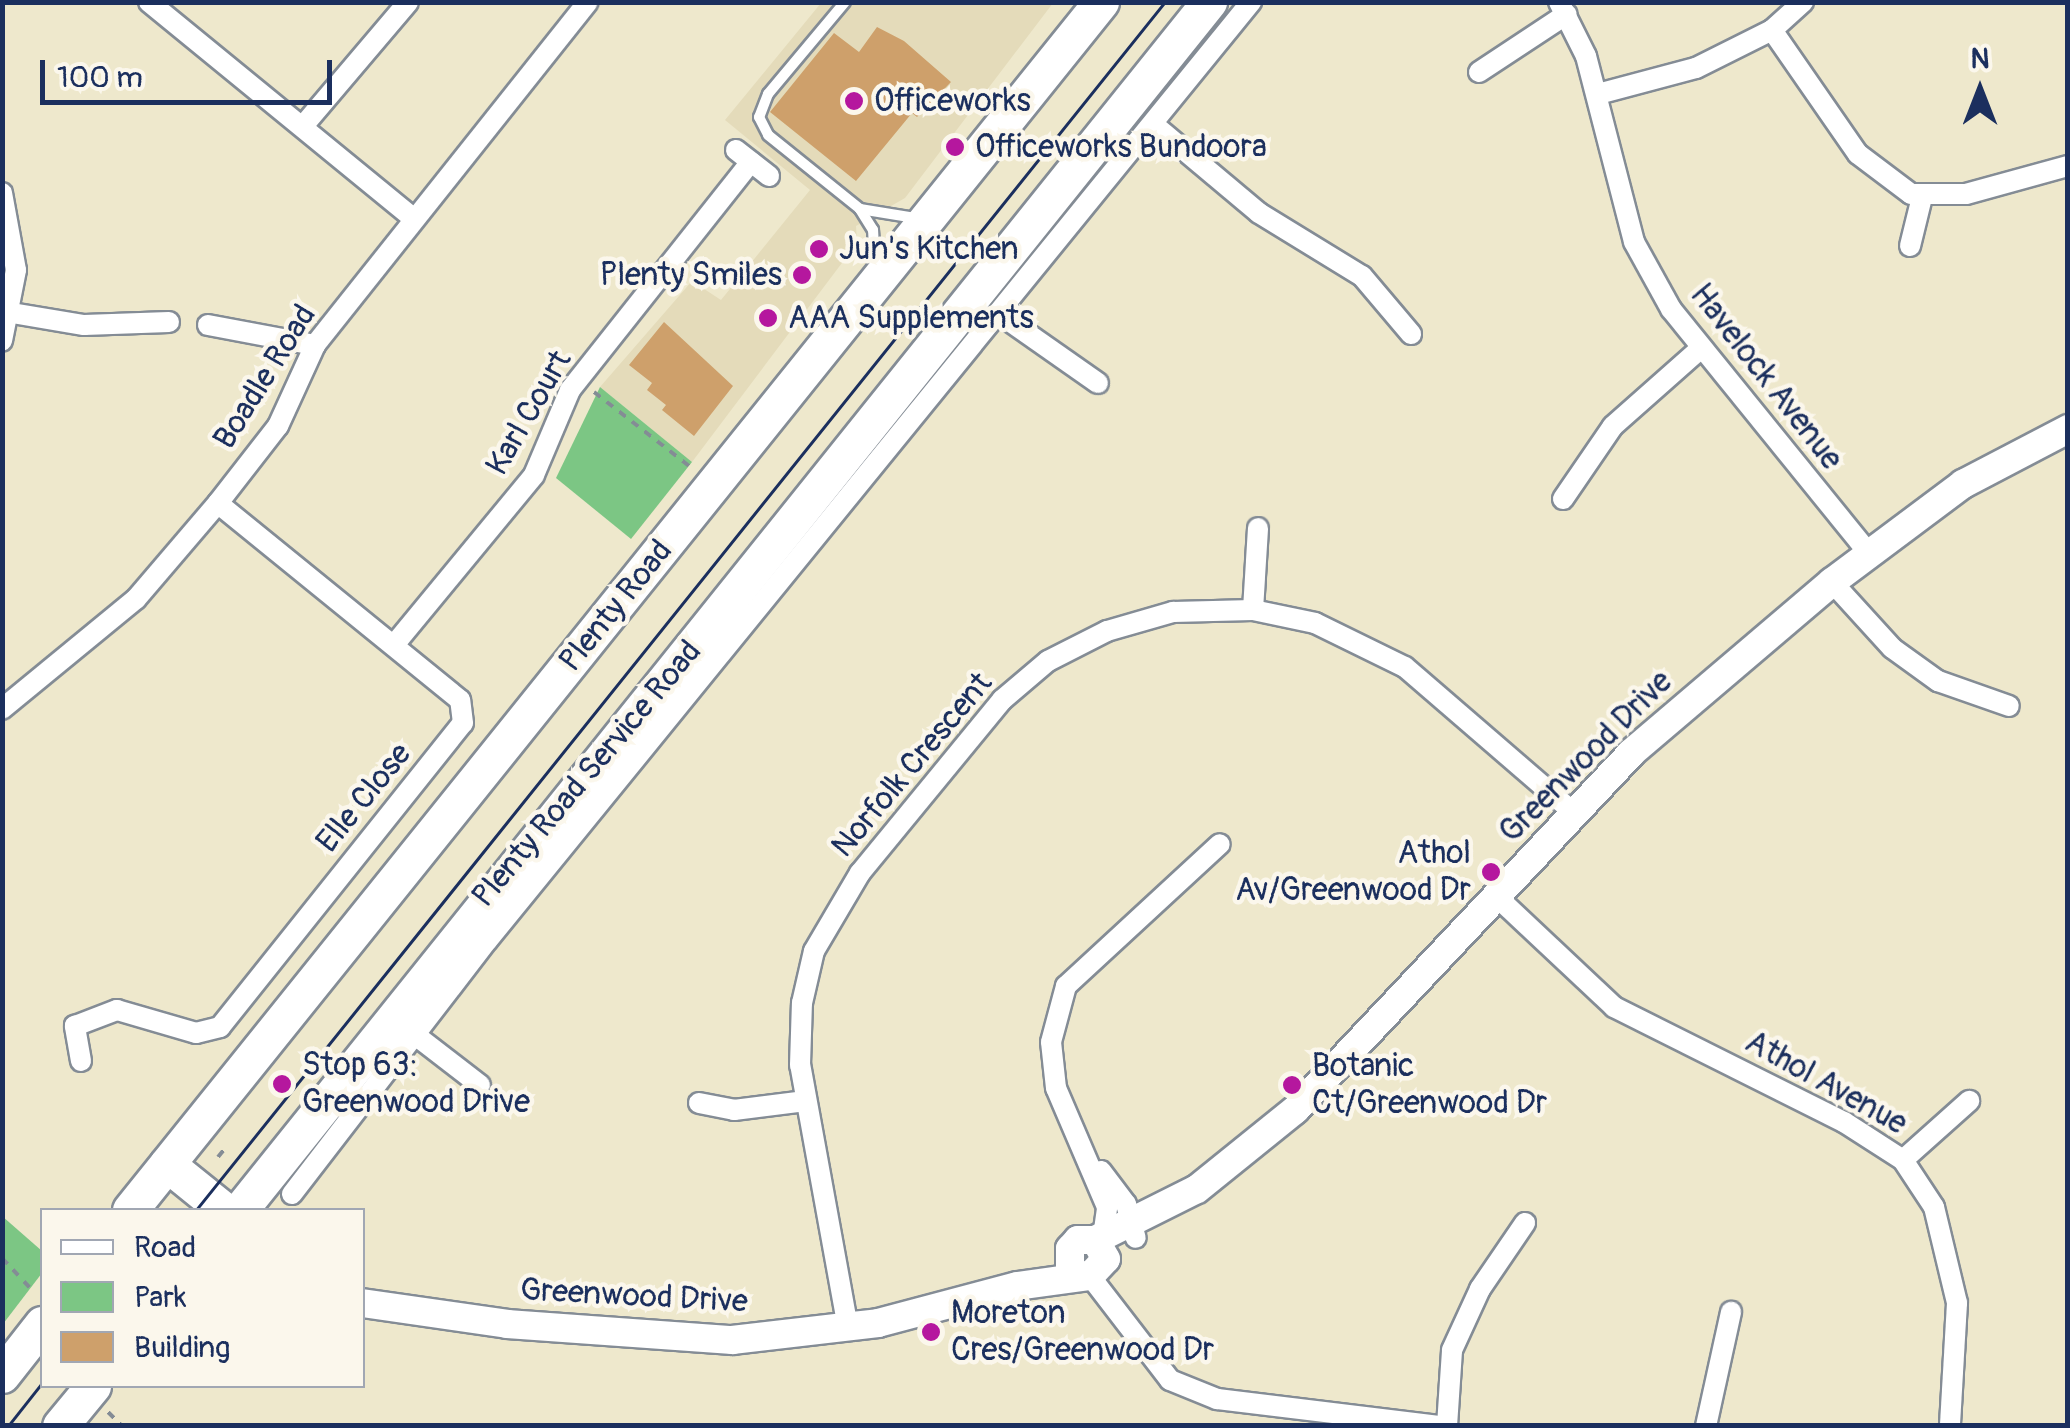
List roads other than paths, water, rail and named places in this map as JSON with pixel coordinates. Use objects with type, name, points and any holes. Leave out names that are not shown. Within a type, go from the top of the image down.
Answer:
[{"type":"highway","points":[[242,1208],[867,452],[1208,3]]},
{"type":"highway","name":"Plenty Road","points":[[132,1208],[1092,10]]},
{"type":"highway","points":[[167,1164],[222,1208]]},
{"type":"highway","points":[[2,1375],[37,1307]]},
{"type":"highway","points":[[60,1426],[99,1394]]},
{"type":"street","points":[[149,2],[412,217]]},
{"type":"street","points":[[303,126],[408,2]]},
{"type":"street","name":"Boadle Road","points":[[2,709],[136,599],[218,504],[278,426],[314,345],[412,217],[588,2]]},
{"type":"street","name":"Plenty Road Service Road","points":[[292,1194],[418,1038],[487,941],[867,452],[998,314],[1250,2]]},
{"type":"street","points":[[1598,94],[1696,68],[1772,30],[1803,2]]},
{"type":"street","points":[[1479,72],[1563,8]]},
{"type":"street","name":"Havelock Avenue","points":[[1563,8],[1598,94],[1634,242],[1699,350],[1868,552]]},
{"type":"street","points":[[1772,30],[1858,154],[1900,188],[1922,197],[1966,194],[2068,166]]},
{"type":"street","points":[[1153,124],[1302,244],[1362,276],[1412,334]]},
{"type":"street","name":"Karl Court","points":[[394,645],[534,475],[578,380],[743,156],[769,176]]},
{"type":"street","points":[[2,193],[13,228],[12,313],[2,341]]},
{"type":"street","points":[[1910,246],[1922,197]]},
{"type":"street","points":[[12,313],[84,326],[169,322]]},
{"type":"street","points":[[998,314],[1098,382]]},
{"type":"street","points":[[208,324],[314,345]]},
{"type":"street","points":[[1563,499],[1613,426],[1699,350]]},
{"type":"street","name":"Greenwood Drive","points":[[365,1304],[400,1313],[682,1340],[848,1328],[1017,1286],[1092,1258],[1197,1188],[1295,1110],[1631,753],[1832,582],[1964,484],[2068,428]]},
{"type":"street","name":"Elle Close","points":[[82,1061],[75,1026],[117,1010],[196,1033],[220,1026],[463,723],[460,700],[218,504]]},
{"type":"street","points":[[1253,610],[1258,528]]},
{"type":"street","points":[[1832,582],[1892,648],[1923,670],[2009,706]]},
{"type":"street","name":"Norfolk Crescent","points":[[848,1328],[805,1100],[802,1003],[823,928],[860,873],[1002,700],[1048,660],[1107,631],[1173,612],[1253,610],[1315,623],[1382,652],[1430,686],[1574,814]]},
{"type":"street","points":[[1220,844],[1066,986],[1051,1042],[1054,1072],[1108,1207],[1092,1258],[1126,1323],[1170,1380],[1218,1400],[1444,1426],[1452,1350],[1480,1289],[1524,1223]]},
{"type":"street","name":"Athol Avenue","points":[[1497,897],[1614,1007],[1844,1122],[1903,1160],[1934,1207],[1957,1302],[1950,1426]]},
{"type":"street","points":[[418,1038],[480,1085]]},
{"type":"street","points":[[699,1103],[734,1110],[805,1100]]},
{"type":"street","points":[[1903,1160],[1969,1100]]},
{"type":"street","points":[[302,1134],[344,1129]]},
{"type":"street","points":[[1088,1154],[1135,1230]]},
{"type":"street","points":[[1706,1426],[1731,1312]]},
{"type":"lane","points":[[845,2],[768,94],[759,116],[768,135],[860,209],[873,230],[876,283]]},
{"type":"lane","points":[[860,209],[904,219],[929,216]]},
{"type":"tram line","points":[[198,1208],[1165,2]]},
{"type":"tram line","points":[[8,1426],[40,1386]]},
{"type":"place","name":"Officeworks","points":[[854,101]]},
{"type":"place","name":"Officeworks Bundoora","points":[[955,147]]},
{"type":"place","name":"Jun's Kitchen","points":[[819,249]]},
{"type":"place","name":"Plenty Smiles","points":[[802,275]]},
{"type":"place","name":"AAA Supplements","points":[[768,318]]},
{"type":"place","name":"Athol Av/Greenwood Dr","points":[[1491,872]]},
{"type":"place","name":"Stop 63: Greenwood Drive","points":[[282,1084]]},
{"type":"place","name":"Botanic Ct/Greenwood Dr","points":[[1292,1085]]},
{"type":"place","name":"Moreton Cres/Greenwood Dr","points":[[931,1332]]}]
